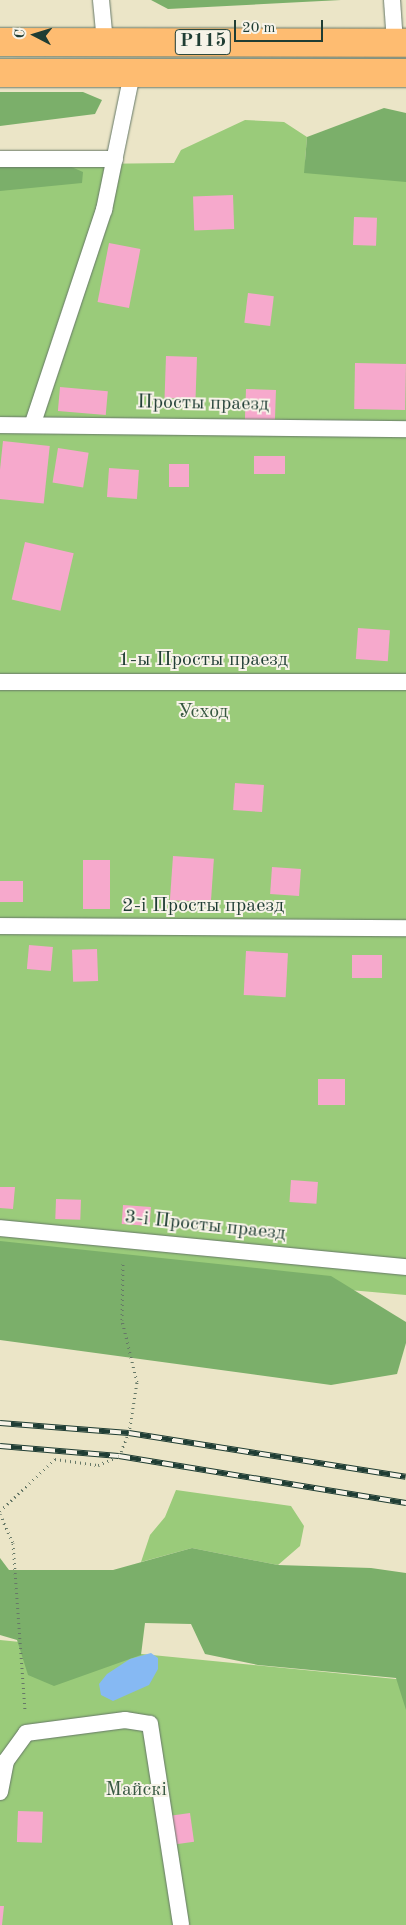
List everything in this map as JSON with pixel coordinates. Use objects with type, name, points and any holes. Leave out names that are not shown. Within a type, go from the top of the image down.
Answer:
[{"type":"main road","name":"Р115","points":[[0,42],[401,43]]},
{"type":"main road","name":"Р115","points":[[0,73],[406,73]]},
{"type":"lane","points":[[101,0],[105,42]]},
{"type":"lane","points":[[392,0],[401,43]]},
{"type":"lane","points":[[34,423],[104,210],[132,73]]},
{"type":"lane","points":[[0,159],[115,159]]},
{"type":"lane","name":"Просты праезд","points":[[0,425],[34,423],[406,429]]},
{"type":"lane","name":"1-ы Просты праезд","points":[[0,682],[406,682]]},
{"type":"lane","name":"2-і Просты праезд","points":[[0,926],[406,928]]},
{"type":"lane","name":"3-і Просты праезд","points":[[0,1228],[406,1267]]},
{"type":"lane","points":[[0,1792],[6,1761],[26,1733],[125,1720],[150,1724],[181,1925]]},
{"type":"path","points":[[26,1733],[13,1543],[0,1512],[55,1459],[98,1465],[120,1456],[129,1433],[137,1382],[122,1320],[124,1240]]},
{"type":"green space","points":[[151,0],[341,0],[168,9]]},
{"type":"green space","points":[[0,92],[83,92],[102,100],[95,114],[0,126]]},
{"type":"green space","points":[[384,108],[406,113],[406,182],[304,173],[307,137]]},
{"type":"green space","name":"Усход","points":[[245,120],[284,122],[307,137],[305,161],[406,160],[406,1295],[0,1259],[0,165],[174,163],[181,150]]},
{"type":"green space","points":[[60,162],[83,172],[82,183],[0,191],[0,165]]},
{"type":"green space","points":[[0,1241],[331,1276],[406,1322],[406,1343],[397,1374],[331,1385],[0,1340]]},
{"type":"green space","points":[[176,1490],[291,1506],[304,1526],[300,1546],[278,1565],[192,1548],[141,1562],[150,1535],[165,1517]]},
{"type":"green space","points":[[192,1548],[278,1565],[371,1568],[406,1573],[406,1710],[396,1678],[258,1665],[205,1654],[191,1624],[145,1623],[141,1655],[54,1686],[28,1675],[17,1640],[0,1635],[0,1558],[9,1570],[113,1570]]},
{"type":"green space","name":"Майскі","points":[[0,1640],[406,1680],[406,1925],[0,1925]]},
{"type":"water","points":[[151,1653],[158,1658],[158,1669],[149,1685],[113,1701],[101,1695],[99,1684],[107,1674],[130,1659]]},
{"type":"building","points":[[233,195],[234,229],[194,230],[193,196]]},
{"type":"building","points":[[354,217],[377,218],[376,246],[353,245]]},
{"type":"building","points":[[109,243],[140,249],[129,308],[98,302]]},
{"type":"building","points":[[248,293],[274,296],[270,326],[244,323]]},
{"type":"building","points":[[166,356],[197,357],[196,399],[165,398]]},
{"type":"building","points":[[355,363],[406,364],[405,410],[354,409]]},
{"type":"building","points":[[60,387],[108,391],[106,415],[58,411]]},
{"type":"building","points":[[246,389],[276,390],[275,421],[245,420]]},
{"type":"building","points":[[3,441],[50,446],[44,504],[0,499],[0,470]]},
{"type":"building","points":[[58,448],[89,453],[83,487],[53,483]]},
{"type":"building","points":[[254,456],[285,456],[285,474],[254,474]]},
{"type":"building","points":[[169,464],[189,464],[189,487],[169,487]]},
{"type":"building","points":[[109,468],[139,470],[137,499],[107,497]]},
{"type":"building","points":[[25,542],[74,553],[60,611],[12,599]]},
{"type":"building","points":[[358,628],[390,630],[388,661],[356,659]]},
{"type":"building","points":[[235,783],[264,785],[262,812],[233,810]]},
{"type":"building","points":[[173,856],[214,859],[211,903],[170,900]]},
{"type":"building","points":[[83,860],[110,860],[110,909],[83,909]]},
{"type":"building","points":[[272,867],[301,869],[299,896],[270,894]]},
{"type":"building","points":[[0,881],[23,881],[23,902],[0,902]]},
{"type":"building","points":[[29,945],[53,947],[51,971],[27,969]]},
{"type":"building","points":[[97,949],[98,981],[73,982],[72,950]]},
{"type":"building","points":[[246,951],[288,953],[286,997],[244,995]]},
{"type":"building","points":[[352,955],[382,955],[382,978],[352,978]]},
{"type":"building","points":[[318,1079],[345,1079],[345,1105],[318,1105]]},
{"type":"building","points":[[291,1180],[318,1182],[316,1204],[289,1202]]},
{"type":"building","points":[[0,1187],[15,1187],[13,1209],[0,1208]]},
{"type":"building","points":[[56,1199],[81,1200],[80,1220],[55,1219]]},
{"type":"building","points":[[123,1205],[151,1207],[150,1226],[122,1224]]},
{"type":"building","points":[[18,1811],[43,1812],[42,1843],[17,1842]]},
{"type":"building","points":[[190,1813],[194,1842],[174,1845],[170,1816]]},
{"type":"building","points":[[0,1906],[4,1906],[2,1925],[0,1925]]},
{"type":"railway","points":[[0,1423],[129,1433],[406,1477]]},
{"type":"railway","points":[[0,1446],[119,1456],[406,1503]]}]
